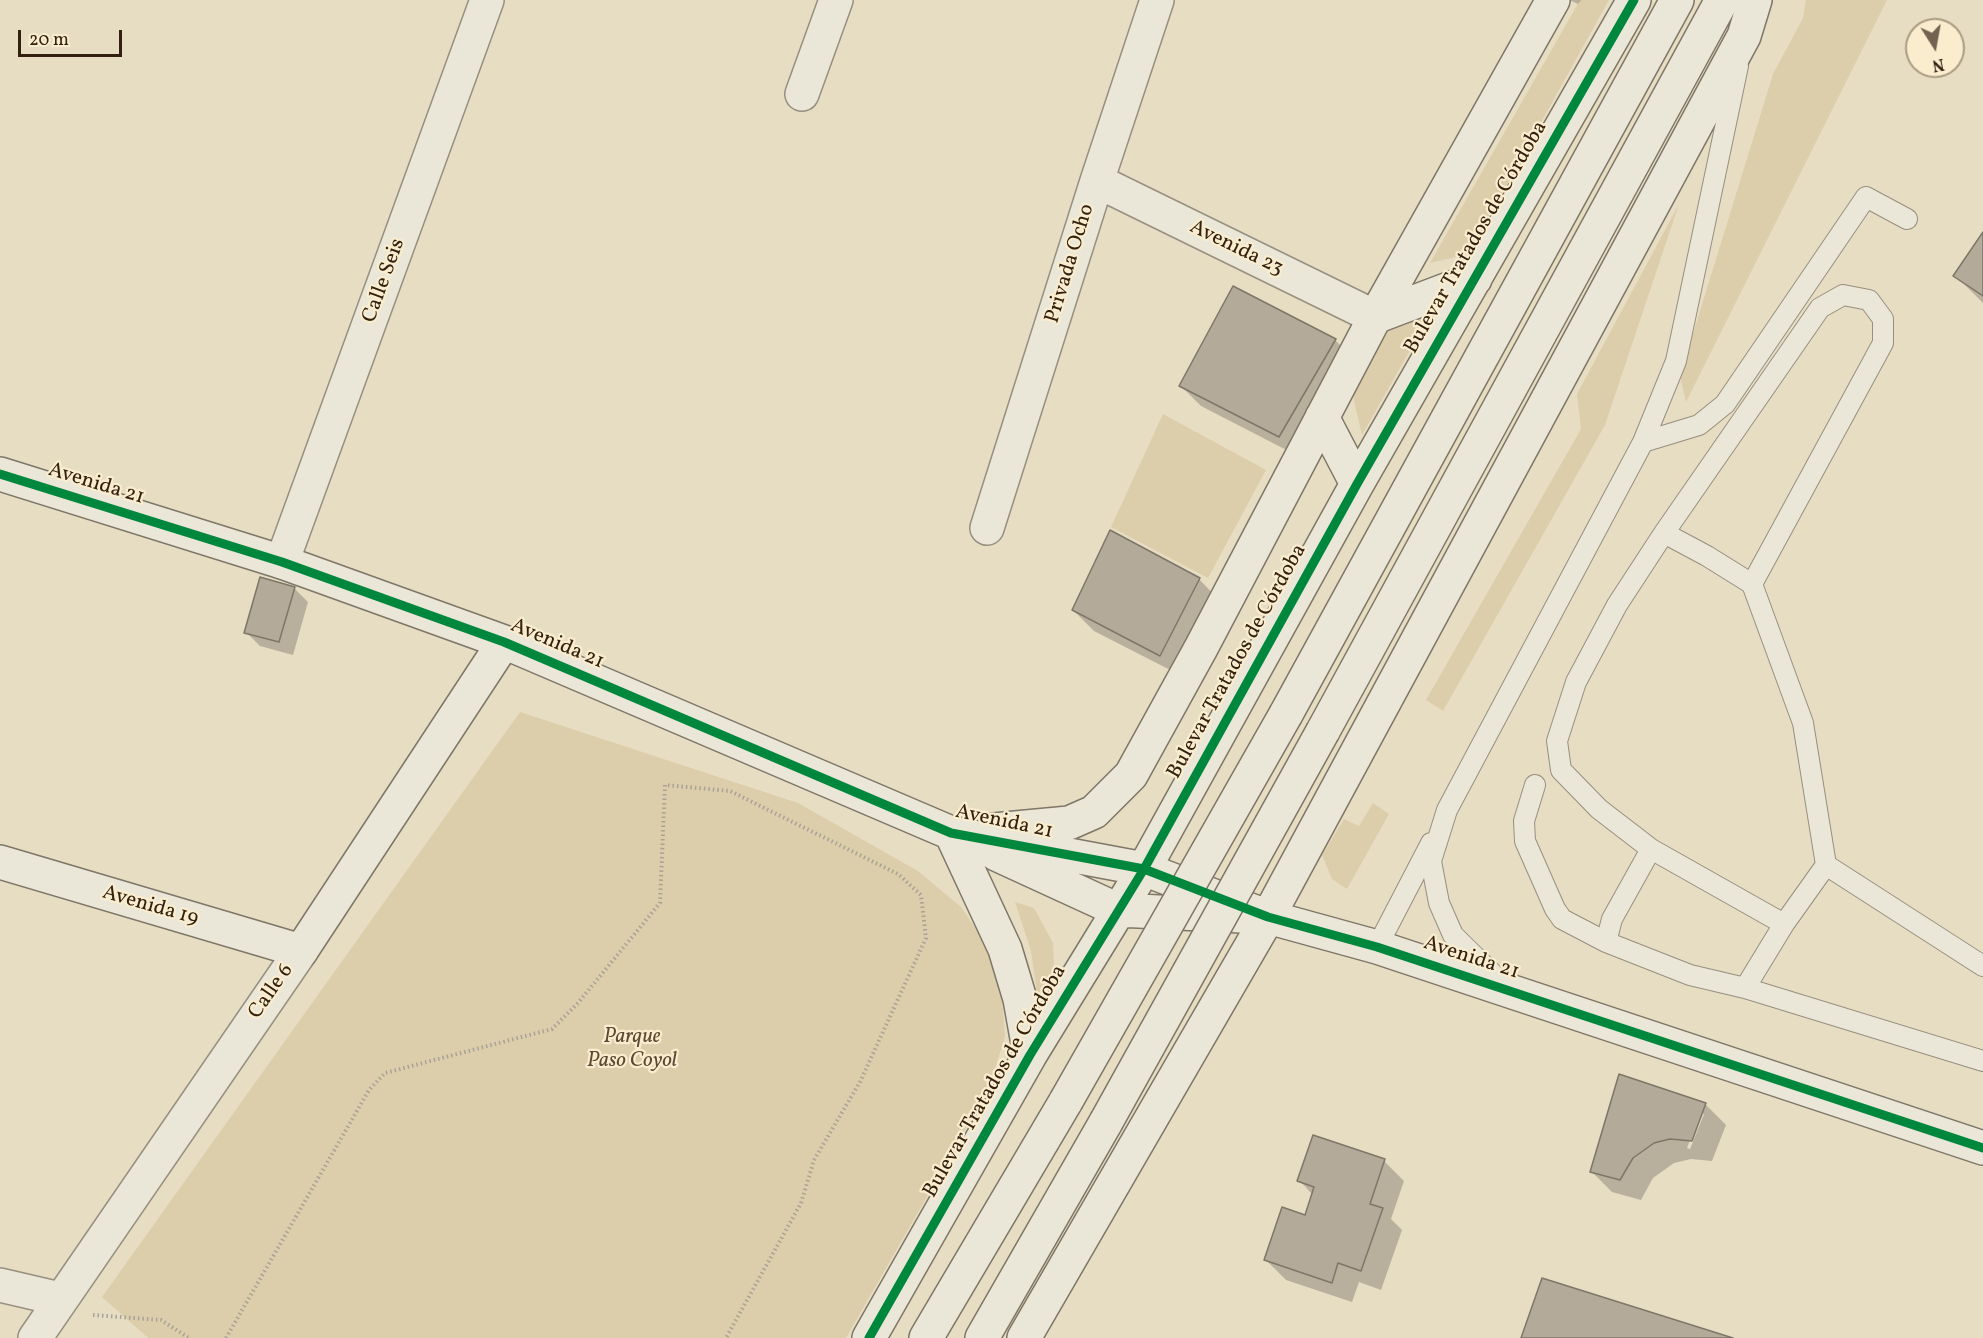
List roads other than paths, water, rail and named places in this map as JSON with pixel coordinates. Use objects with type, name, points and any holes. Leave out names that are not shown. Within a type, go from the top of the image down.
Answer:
[{"type":"street","name":"Calle Seis","points":[[282,562],[488,0]]},
{"type":"street","points":[[802,94],[836,0]]},
{"type":"street","name":"Privada Ocho","points":[[987,528],[1157,0]]},
{"type":"street","points":[[951,833],[1069,824],[1094,812],[1131,775],[1375,317],[1553,0]]},
{"type":"street","name":"Bulevar Tratados de Córdoba","points":[[869,1338],[1030,1055],[1144,869],[1357,484],[1634,0]]},
{"type":"street","points":[[926,1338],[1065,1101],[1286,714],[1677,0]]},
{"type":"street","points":[[982,1338],[1106,1122],[1323,731],[1722,0]]},
{"type":"street","points":[[1024,1338],[1268,917],[1744,36],[1755,0]]},
{"type":"street","name":"Avenida 23","points":[[1097,181],[1375,317]]},
{"type":"street","points":[[1375,317],[1475,279]]},
{"type":"street","points":[[1322,417],[1357,484]]},
{"type":"street","name":"Avenida 21","points":[[0,474],[282,562],[504,642],[951,833],[1144,869],[1268,917],[1377,947],[1983,1148]]},
{"type":"street","name":"Calle 6","points":[[35,1338],[301,951],[504,642]]},
{"type":"street","points":[[951,833],[1118,910],[1268,917]]},
{"type":"street","points":[[951,833],[1005,949],[1020,999],[1030,1055]]},
{"type":"street","name":"Avenida 19","points":[[0,862],[301,951]]},
{"type":"street","points":[[0,1286],[56,1305]]},
{"type":"lane","points":[[1377,947],[1447,810],[1643,442],[1676,361],[1744,36]]},
{"type":"lane","points":[[1643,442],[1699,425],[1725,404],[1866,197],[1907,219]]},
{"type":"lane","points":[[1752,584],[1883,343],[1883,319],[1869,300],[1843,295],[1820,308],[1664,532],[1617,605],[1576,682],[1557,741],[1561,770],[1599,809],[1651,849],[1785,924]]},
{"type":"lane","points":[[1664,532],[1752,584],[1803,723],[1826,865],[1745,988]]},
{"type":"lane","points":[[1535,785],[1524,821],[1525,841],[1551,902],[1562,919],[1606,942],[1690,975],[1745,988],[1983,1061]]},
{"type":"lane","points":[[1447,810],[1431,861],[1439,903],[1453,936],[1511,991]]},
{"type":"lane","points":[[1606,942],[1612,919],[1651,849]]},
{"type":"lane","points":[[1826,865],[1983,966]]},
{"type":"park label","name":"Parque Paso Coyol","points":[[632,1050]]}]
